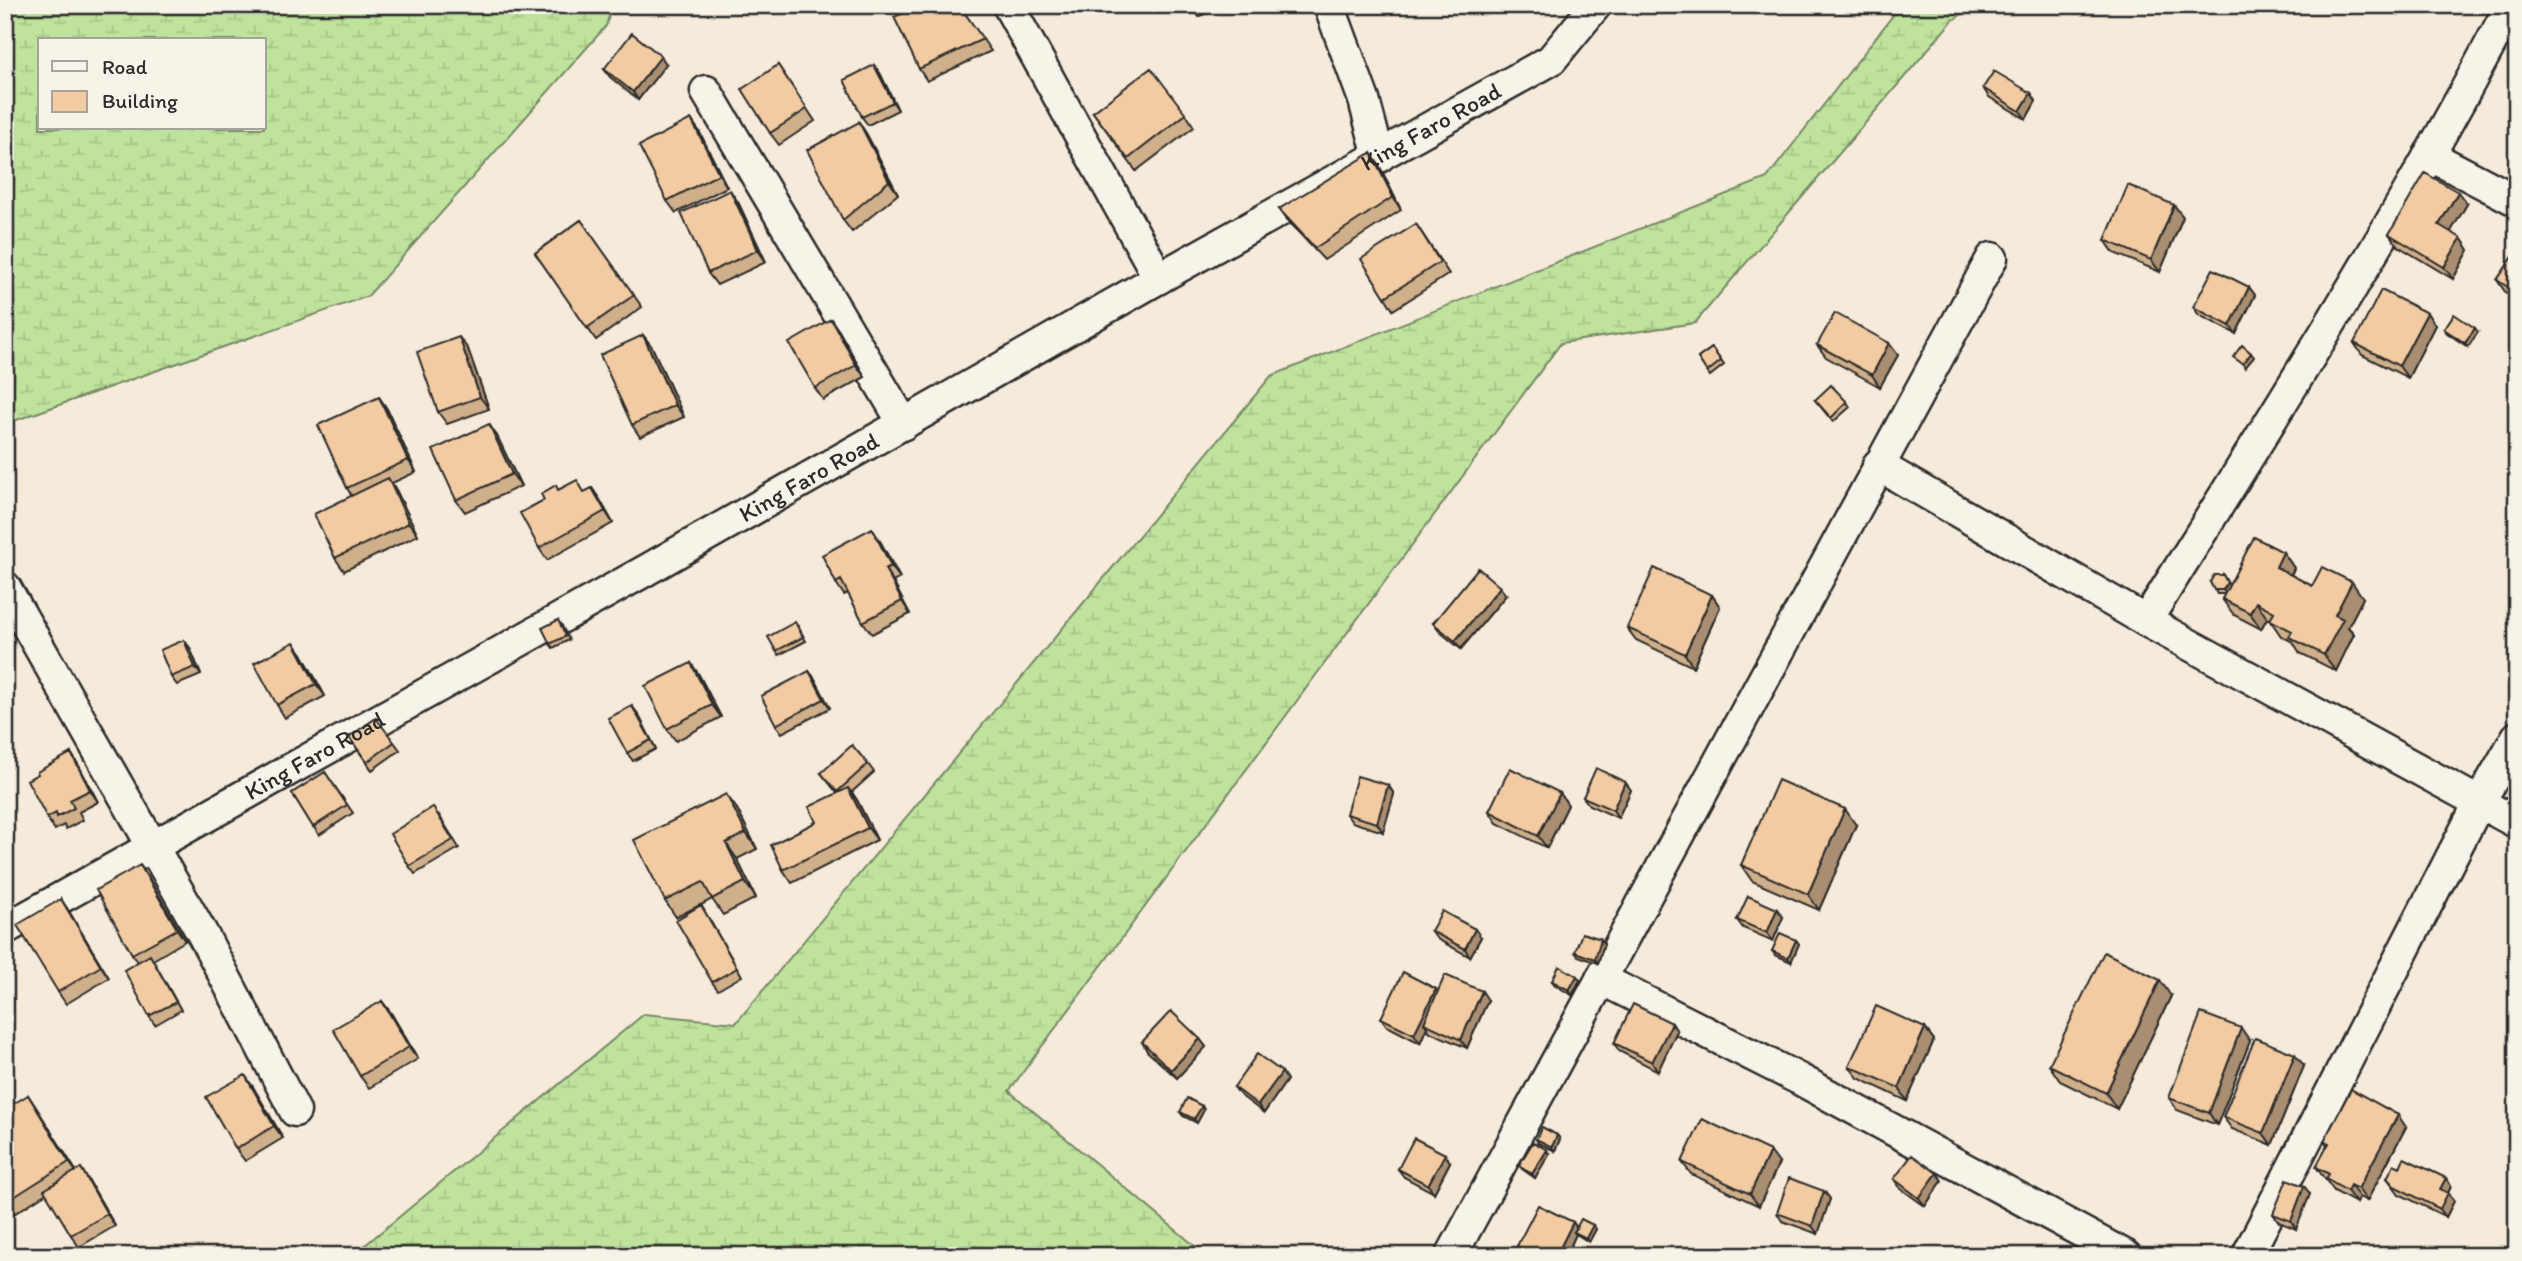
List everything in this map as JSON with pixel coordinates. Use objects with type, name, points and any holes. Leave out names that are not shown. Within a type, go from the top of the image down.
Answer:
[{"type":"street","points":[[1008,5],[1159,278]]},
{"type":"street","points":[[1329,5],[1364,100],[1379,157]]},
{"type":"street","name":"King Faro Road","points":[[5,929],[1551,60],[1596,5]]},
{"type":"street","points":[[2146,621],[2295,382],[2462,100],[2511,5]]},
{"type":"street","points":[[706,91],[904,424]]},
{"type":"street","points":[[2429,155],[2517,201]]},
{"type":"street","points":[[1451,1256],[1992,258]]},
{"type":"street","points":[[1878,465],[2146,621],[2517,823]]},
{"type":"street","points":[[5,587],[203,935],[295,1111]]},
{"type":"street","points":[[2247,1256],[2479,803],[2517,737]]},
{"type":"street","points":[[1601,979],[1799,1079],[2126,1256]]},
{"type":"green space","points":[[5,5],[612,5],[606,26],[368,296],[5,424]]},
{"type":"green space","points":[[1901,5],[1975,5],[1952,21],[1695,323],[1561,343],[1009,1091],[1207,1256],[352,1256],[644,1014],[736,1023],[1271,376],[1767,178]]},
{"type":"building","points":[[923,5],[959,5],[983,39],[919,69],[894,17]]},
{"type":"building","points":[[632,33],[661,56],[633,92],[604,69]]},
{"type":"building","points":[[778,65],[807,109],[770,133],[742,89]]},
{"type":"building","points":[[874,65],[893,102],[862,117],[844,80]]},
{"type":"building","points":[[1151,68],[1186,114],[1128,159],[1093,112]]},
{"type":"building","points":[[1994,71],[2031,93],[2020,111],[1983,88]]},
{"type":"building","points":[[691,119],[719,174],[667,201],[639,146]]},
{"type":"building","points":[[859,122],[889,181],[843,220],[807,150]]},
{"type":"building","points":[[1371,153],[1393,197],[1315,248],[1279,209]]},
{"type":"building","points":[[2425,173],[2458,192],[2439,225],[2461,238],[2444,267],[2389,234]]},
{"type":"building","points":[[2128,185],[2174,205],[2151,260],[2105,240]]},
{"type":"building","points":[[730,190],[758,250],[708,273],[681,213]]},
{"type":"building","points":[[581,220],[634,295],[587,328],[535,253]]},
{"type":"building","points":[[1416,224],[1440,262],[1385,297],[1361,259]]},
{"type":"building","points":[[2517,251],[2517,293],[2497,280]]},
{"type":"building","points":[[2213,269],[2249,287],[2230,326],[2193,307]]},
{"type":"building","points":[[2381,290],[2427,313],[2399,366],[2354,343]]},
{"type":"building","points":[[1835,313],[1889,343],[1872,375],[1817,345]]},
{"type":"building","points":[[2454,314],[2475,328],[2465,343],[2444,329]]},
{"type":"building","points":[[831,319],[856,365],[815,388],[789,343]]},
{"type":"building","points":[[643,335],[675,405],[632,425],[600,355]]},
{"type":"building","points":[[459,337],[480,397],[438,412],[417,352]]},
{"type":"building","points":[[2242,345],[2251,353],[2243,364],[2233,357]]},
{"type":"building","points":[[1712,348],[1721,361],[1707,372],[1698,358]]},
{"type":"building","points":[[1831,385],[1847,402],[1831,418],[1815,400]]},
{"type":"building","points":[[379,397],[408,460],[347,488],[318,425]]},
{"type":"building","points":[[489,424],[512,474],[456,500],[433,450]]},
{"type":"building","points":[[388,478],[409,523],[335,558],[314,514]]},
{"type":"building","points":[[577,480],[584,492],[592,488],[605,511],[539,548],[520,513],[544,500],[541,494],[556,485],[558,490]]},
{"type":"building","points":[[872,528],[891,566],[885,569],[902,601],[863,622],[841,580],[836,583],[822,555]]},
{"type":"building","points":[[2254,537],[2283,552],[2276,567],[2312,586],[2322,567],[2352,582],[2335,615],[2343,619],[2324,655],[2289,637],[2292,631],[2270,620],[2274,612],[2256,602],[2250,613],[2222,599]]},
{"type":"building","points":[[1478,568],[1500,587],[1455,641],[1433,623]]},
{"type":"building","points":[[1654,568],[1712,595],[1685,654],[1627,628]]},
{"type":"building","points":[[2214,575],[2223,575],[2227,582],[2223,590],[2214,590],[2210,582]]},
{"type":"building","points":[[558,620],[566,636],[550,644],[542,628]]},
{"type":"building","points":[[795,622],[803,637],[776,651],[768,637]]},
{"type":"building","points":[[184,640],[195,667],[171,677],[160,650]]},
{"type":"building","points":[[294,642],[316,684],[277,705],[254,663]]},
{"type":"building","points":[[691,663],[712,705],[667,729],[645,686]]},
{"type":"building","points":[[809,671],[824,699],[776,725],[761,696]]},
{"type":"building","points":[[632,706],[651,740],[627,753],[608,718]]},
{"type":"building","points":[[376,718],[394,742],[367,762],[349,737]]},
{"type":"building","points":[[852,745],[868,764],[837,792],[821,773]]},
{"type":"building","points":[[71,753],[90,790],[70,800],[74,808],[57,817],[56,813],[47,818],[27,780]]},
{"type":"building","points":[[1510,768],[1560,793],[1538,836],[1489,811]]},
{"type":"building","points":[[1596,768],[1625,782],[1613,810],[1583,797]]},
{"type":"building","points":[[325,772],[347,805],[313,827],[292,793]]},
{"type":"building","points":[[1357,776],[1388,785],[1377,823],[1346,814]]},
{"type":"building","points":[[1778,780],[1845,809],[1808,894],[1741,865]]},
{"type":"building","points":[[848,788],[868,828],[783,870],[771,845],[816,822],[809,807]]},
{"type":"building","points":[[726,794],[746,833],[726,843],[745,882],[712,899],[703,882],[665,901],[634,840]]},
{"type":"building","points":[[433,807],[453,840],[409,866],[390,834]]},
{"type":"building","points":[[140,865],[177,929],[132,954],[96,890]]},
{"type":"building","points":[[1748,896],[1777,909],[1767,933],[1737,920]]},
{"type":"building","points":[[61,899],[101,966],[58,992],[17,925]]},
{"type":"building","points":[[701,905],[737,968],[712,982],[676,920]]},
{"type":"building","points":[[1442,911],[1475,929],[1465,949],[1431,931]]},
{"type":"building","points":[[1582,933],[1601,939],[1595,959],[1575,952]]},
{"type":"building","points":[[1780,933],[1796,940],[1788,958],[1772,951]]},
{"type":"building","points":[[2104,952],[2160,980],[2106,1093],[2049,1065]]},
{"type":"building","points":[[150,955],[176,1002],[149,1016],[124,970]]},
{"type":"building","points":[[1559,966],[1577,976],[1569,990],[1552,981]]},
{"type":"building","points":[[1403,972],[1436,989],[1414,1034],[1381,1018]]},
{"type":"building","points":[[1445,975],[1482,991],[1461,1040],[1424,1023]]},
{"type":"building","points":[[382,1001],[409,1047],[360,1076],[333,1029]]},
{"type":"building","points":[[1633,1004],[1672,1023],[1652,1062],[1614,1043]]},
{"type":"building","points":[[1876,1006],[1925,1028],[1899,1088],[1849,1066]]},
{"type":"building","points":[[1171,1011],[1200,1039],[1171,1070],[1142,1042]]},
{"type":"building","points":[[2201,1013],[2241,1028],[2209,1113],[2169,1098]]},
{"type":"building","points":[[2255,1038],[2295,1054],[2263,1133],[2223,1117]]},
{"type":"building","points":[[1257,1054],[1282,1072],[1258,1105],[1234,1087]]},
{"type":"building","points":[[245,1075],[274,1126],[236,1149],[206,1097]]},
{"type":"building","points":[[2351,1089],[2398,1115],[2358,1189],[2350,1185],[2347,1191],[2326,1179],[2329,1174],[2316,1167],[2329,1143],[2324,1141]]},
{"type":"building","points":[[28,1095],[69,1162],[6,1202],[5,1109]]},
{"type":"building","points":[[1187,1098],[1202,1106],[1194,1119],[1180,1112]]},
{"type":"building","points":[[1702,1119],[1770,1151],[1750,1194],[1682,1162]]},
{"type":"building","points":[[1542,1127],[1557,1135],[1552,1147],[1536,1139]]},
{"type":"building","points":[[1414,1138],[1445,1154],[1428,1185],[1398,1169]]},
{"type":"building","points":[[1533,1142],[1547,1150],[1532,1174],[1519,1165]]},
{"type":"building","points":[[1912,1155],[1937,1173],[1919,1198],[1894,1179]]},
{"type":"building","points":[[2404,1158],[2446,1178],[2440,1189],[2448,1193],[2440,1209],[2394,1186],[2387,1178],[2394,1164],[2400,1167]]},
{"type":"building","points":[[81,1168],[107,1214],[71,1235],[44,1190]]},
{"type":"building","points":[[1789,1178],[1824,1191],[1812,1226],[1777,1213]]},
{"type":"building","points":[[2287,1179],[2304,1186],[2291,1221],[2273,1214]]},
{"type":"building","points":[[1538,1205],[1573,1222],[1556,1256],[1537,1256],[1517,1246]]},
{"type":"building","points":[[1581,1219],[1593,1225],[1586,1238],[1574,1232]]}]
